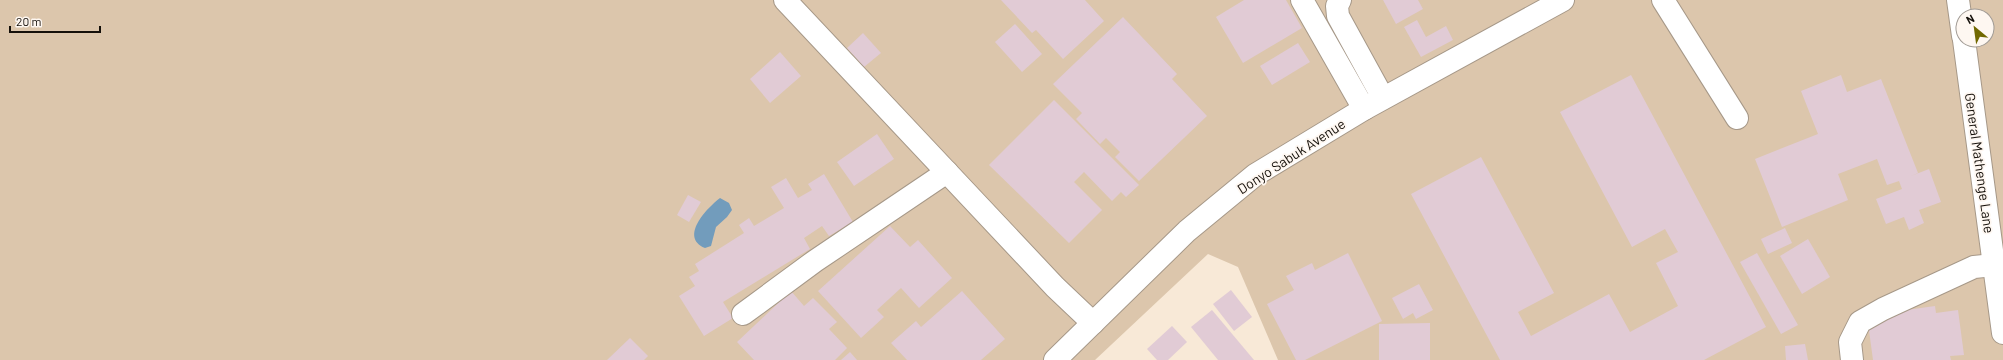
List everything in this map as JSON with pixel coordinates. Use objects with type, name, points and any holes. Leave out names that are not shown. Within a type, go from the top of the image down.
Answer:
[{"type":"street","points":[[785,0],[1055,288],[1093,323]]},
{"type":"street","points":[[1302,0],[1364,109]]},
{"type":"street","points":[[1340,0],[1337,6],[1338,16],[1383,98]]},
{"type":"street","name":"Donyo Sabuk Avenue","points":[[1055,360],[1187,231],[1255,176],[1383,98],[1563,0]]},
{"type":"street","points":[[1663,0],[1737,118]]},
{"type":"street","name":"General Mathenge Lane","points":[[1965,48],[2003,333]]},
{"type":"street","points":[[743,314],[815,261],[947,172]]},
{"type":"street","points":[[1852,360],[1850,342],[1860,322],[1883,309],[1974,267],[1994,265]]},
{"type":"shaded area","points":[[0,0],[2003,0],[2003,360],[1278,360],[1238,267],[1208,254],[1095,360],[0,360]]},
{"type":"water","points":[[720,198],[729,203],[732,210],[716,227],[711,246],[705,248],[698,243],[695,237],[695,230],[703,215]]},
{"type":"building","points":[[1001,0],[1085,0],[1104,21],[1063,59],[1036,30],[1032,33]]},
{"type":"building","points":[[1244,0],[1286,0],[1302,28],[1243,63],[1216,17]]},
{"type":"building","points":[[1383,0],[1418,0],[1423,9],[1396,24]]},
{"type":"building","points":[[1123,17],[1177,74],[1172,79],[1207,116],[1139,181],[1115,157],[1120,152],[1106,138],[1100,144],[1076,119],[1082,113],[1053,84]]},
{"type":"building","points":[[1417,20],[1426,37],[1446,26],[1453,40],[1421,57],[1404,27]]},
{"type":"building","points":[[1015,24],[1042,54],[1022,72],[995,42]]},
{"type":"building","points":[[863,33],[881,53],[864,67],[847,48]]},
{"type":"building","points":[[1298,43],[1310,62],[1272,85],[1260,66]]},
{"type":"building","points":[[780,52],[801,76],[770,103],[750,79]]},
{"type":"building","points":[[1631,75],[1766,327],[1704,360],[1500,360],[1411,194],[1481,157],[1554,293],[1518,312],[1531,336],[1609,294],[1630,332],[1678,306],[1656,263],[1678,252],[1665,229],[1632,247],[1560,112]]},
{"type":"building","points":[[1841,75],[1847,92],[1881,79],[1918,173],[1911,176],[1929,169],[1941,202],[1919,210],[1924,223],[1909,230],[1904,217],[1886,224],[1876,199],[1902,189],[1899,181],[1887,185],[1877,159],[1838,174],[1848,200],[1782,227],[1755,159],[1818,134],[1801,91]]},
{"type":"building","points":[[1054,100],[1139,185],[1126,197],[1121,192],[1112,201],[1084,172],[1074,182],[1102,210],[1069,243],[989,165]]},
{"type":"building","points":[[877,134],[894,159],[854,186],[837,162]]},
{"type":"building","points":[[824,174],[853,222],[829,236],[822,226],[804,238],[810,249],[723,302],[733,318],[704,336],[679,296],[695,286],[689,277],[699,271],[695,264],[744,233],[739,225],[749,218],[754,226],[784,208],[771,187],[786,178],[798,198],[812,190],[808,184]]},
{"type":"building","points":[[688,195],[701,202],[689,222],[677,215]]},
{"type":"building","points":[[890,226],[910,247],[918,240],[952,278],[919,308],[901,288],[877,310],[884,317],[861,338],[818,291]]},
{"type":"building","points":[[1785,228],[1792,243],[1768,254],[1761,239]]},
{"type":"building","points":[[1808,239],[1830,277],[1802,294],[1780,256]]},
{"type":"building","points":[[1348,253],[1382,321],[1305,360],[1296,360],[1267,304],[1294,290],[1286,276],[1312,263],[1315,270]]},
{"type":"building","points":[[1757,253],[1798,325],[1781,334],[1740,262]]},
{"type":"building","points":[[1419,284],[1433,310],[1416,319],[1413,313],[1403,319],[1392,298]]},
{"type":"building","points":[[1231,290],[1252,317],[1234,331],[1213,304]]},
{"type":"building","points":[[791,291],[804,306],[813,298],[837,322],[829,329],[847,348],[835,360],[754,360],[737,342]]},
{"type":"building","points":[[962,291],[1005,339],[981,360],[907,360],[891,343],[916,321],[921,327]]},
{"type":"building","points":[[1935,306],[1936,313],[1958,310],[1964,355],[1950,356],[1951,360],[1873,360],[1868,323],[1886,320],[1885,313]]},
{"type":"building","points":[[1212,310],[1254,360],[1218,360],[1191,327]]},
{"type":"building","points":[[1430,323],[1430,360],[1379,360],[1379,324]]},
{"type":"building","points":[[1172,326],[1187,342],[1168,360],[1157,360],[1147,349]]},
{"type":"building","points":[[630,338],[648,356],[644,360],[607,360]]},
{"type":"building","points":[[1805,344],[1808,360],[1786,360],[1785,346]]},
{"type":"building","points":[[850,352],[857,360],[841,360]]}]
